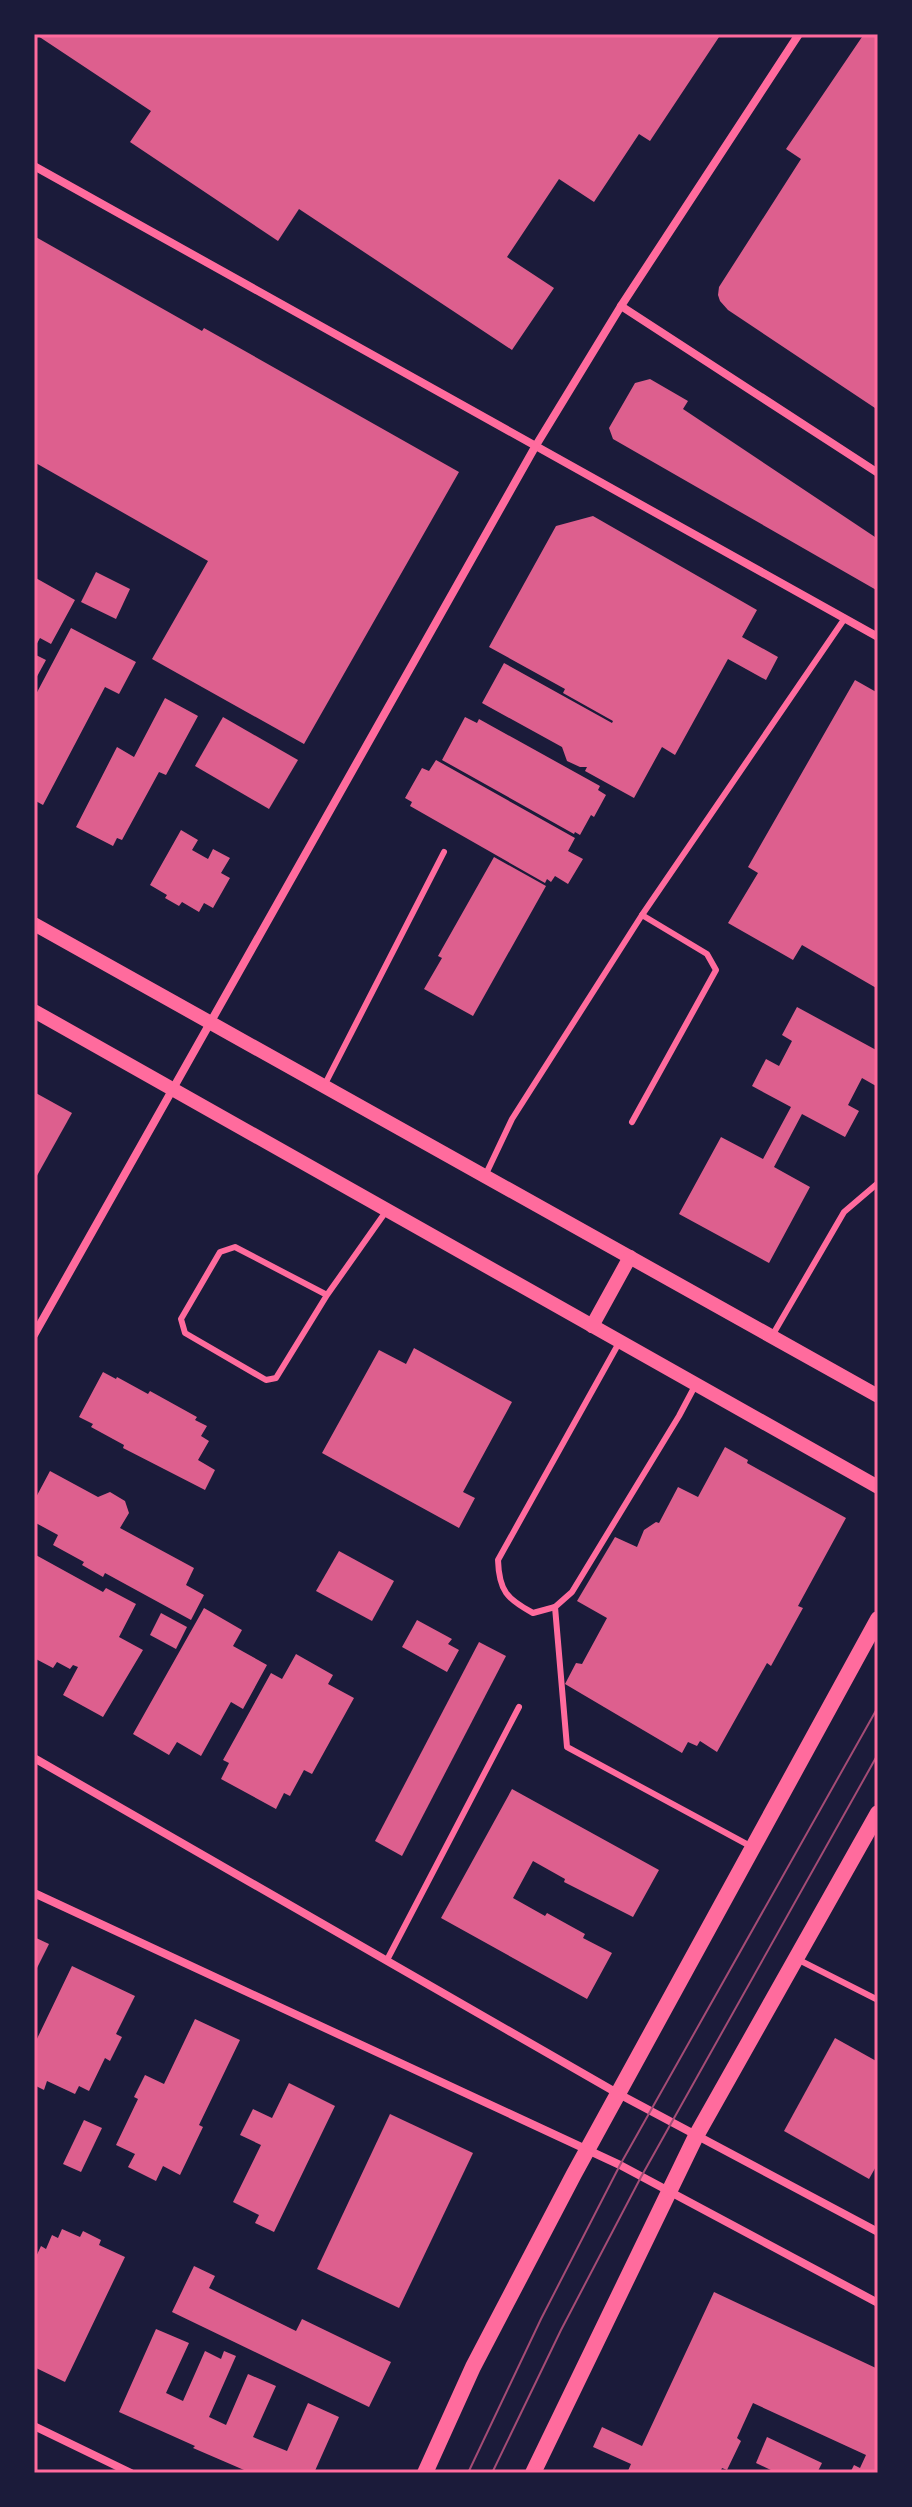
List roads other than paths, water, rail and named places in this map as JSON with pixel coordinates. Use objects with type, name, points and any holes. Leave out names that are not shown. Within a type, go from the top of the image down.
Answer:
[{"type":"main road","points":[[425,2473],[473,2367],[586,2150],[878,1619]]},
{"type":"main road","points":[[533,2473],[696,2136],[875,1823]]},
{"type":"street","points":[[34,1335],[535,447],[621,306],[799,34]]},
{"type":"street","points":[[34,166],[878,637]]},
{"type":"street","points":[[621,306],[878,473]]},
{"type":"street","points":[[34,924],[878,1396]]},
{"type":"street","points":[[34,1011],[878,1487]]},
{"type":"street","points":[[592,1326],[630,1257]]},
{"type":"street","points":[[34,1758],[617,2093],[878,2232]]},
{"type":"street","points":[[34,1893],[586,2150],[878,2303]]},
{"type":"street","points":[[34,2426],[131,2473]]},
{"type":"lane","points":[[485,1176],[512,1119],[642,915],[845,618]]},
{"type":"lane","points":[[324,1086],[444,852]]},
{"type":"lane","points":[[632,1122],[716,970],[707,954],[642,915]]},
{"type":"lane","points":[[772,1337],[844,1212],[878,1183]]},
{"type":"lane","points":[[327,1295],[235,1247],[220,1252],[181,1319],[185,1333],[266,1380],[276,1378],[327,1295],[387,1210]]},
{"type":"lane","points":[[620,1341],[498,1560],[499,1580],[511,1601],[533,1613],[555,1607],[572,1592],[696,1384]]},
{"type":"lane","points":[[555,1607],[567,1747],[752,1847]]},
{"type":"lane","points":[[387,1960],[519,1707]]},
{"type":"lane","points":[[796,1958],[878,2000]]},
{"type":"tram line","points":[[468,2473],[541,2319],[620,2165],[878,1707]]},
{"type":"tram line","points":[[492,2473],[561,2330],[641,2177],[878,1754]]}]
